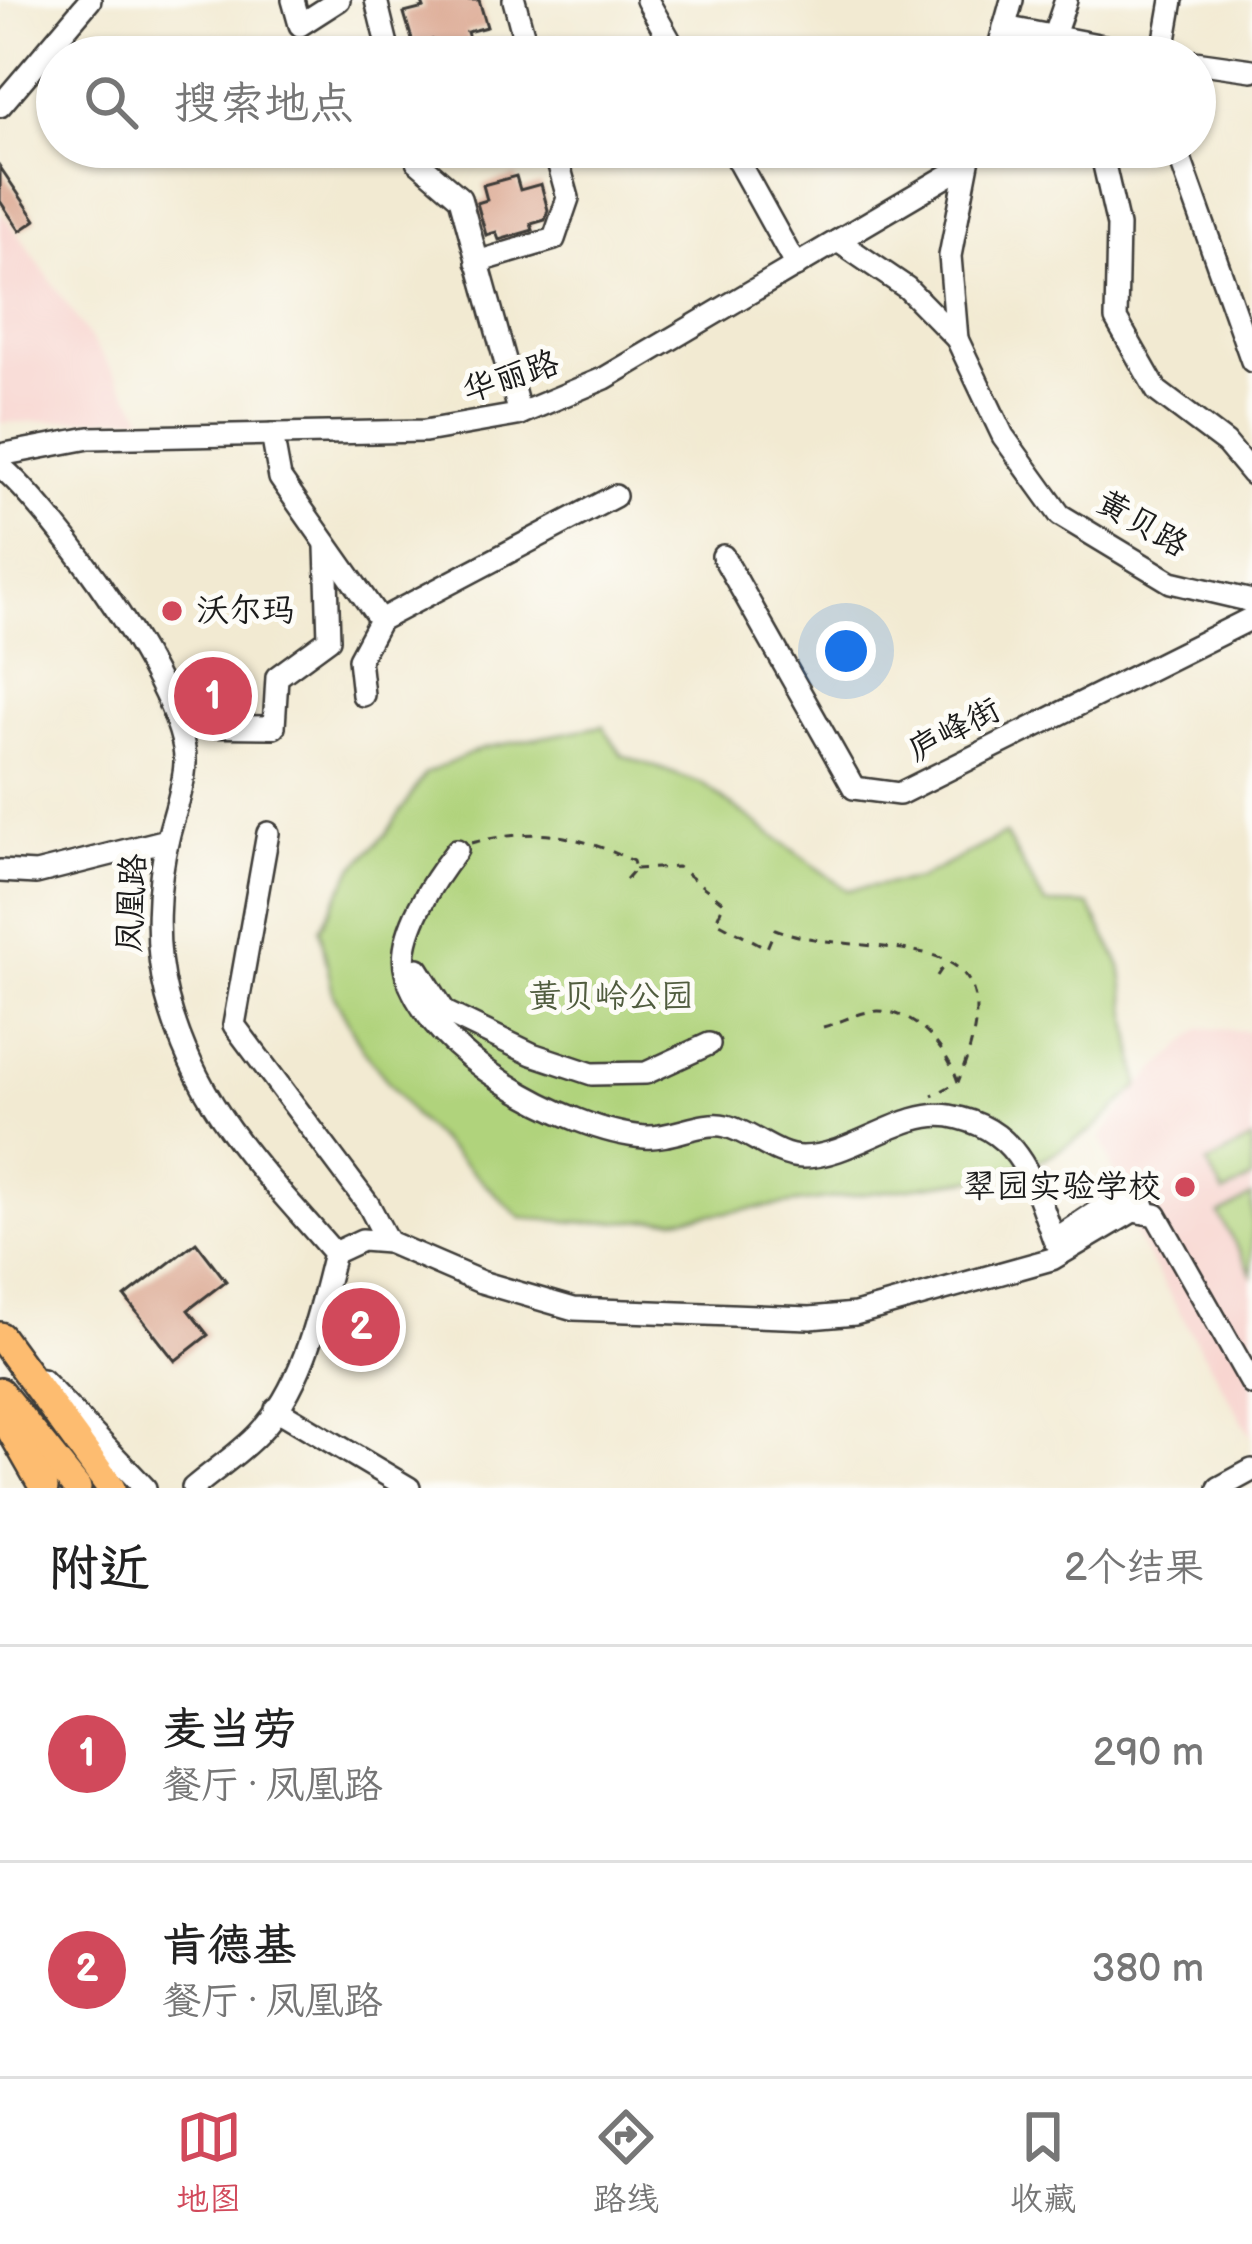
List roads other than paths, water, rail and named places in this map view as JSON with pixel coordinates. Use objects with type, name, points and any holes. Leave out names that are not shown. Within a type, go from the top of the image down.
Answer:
[{"type":"main road","points":[[6,1345],[111,1488]]},
{"type":"main road","points":[[0,1392],[76,1488]]},
{"type":"main road","points":[[0,1412],[44,1488]]},
{"type":"main road","points":[[84,1450],[122,1488]]},
{"type":"street","points":[[59,36],[90,0]]},
{"type":"street","points":[[292,0],[300,25],[339,0]]},
{"type":"street","points":[[376,0],[385,36]]},
{"type":"street","points":[[514,0],[523,36]]},
{"type":"street","points":[[647,0],[667,36]]},
{"type":"street","points":[[1002,36],[1012,0]]},
{"type":"street","points":[[1054,36],[1066,0]]},
{"type":"street","points":[[1165,36],[1172,0]]},
{"type":"street","points":[[1004,28],[1043,36]]},
{"type":"street","points":[[0,106],[36,64]]},
{"type":"street","points":[[1216,65],[1252,70]]},
{"type":"street","points":[[425,168],[460,198],[520,414]]},
{"type":"street","points":[[477,262],[554,239],[568,198],[560,168]]},
{"type":"street","points":[[742,168],[796,266]]},
{"type":"street","name":"华丽路","points":[[0,455],[89,438],[451,429],[520,414],[604,378],[838,241],[950,168]]},
{"type":"street","name":"黄贝路","points":[[957,339],[950,256],[966,168]]},
{"type":"street","points":[[1105,168],[1118,226],[1116,319],[1157,391],[1226,443],[1252,474]]},
{"type":"street","points":[[1183,168],[1252,361]]},
{"type":"street","name":"黄贝路","points":[[838,241],[907,288],[957,339],[1003,436],[1060,515],[1171,582],[1252,601]]},
{"type":"street","points":[[272,434],[280,478],[380,620]]},
{"type":"street","name":"凤凰路","points":[[0,466],[92,577],[165,690],[182,727],[185,769],[167,840],[159,952],[178,1033],[221,1124],[334,1253]]},
{"type":"street","points":[[363,695],[359,659],[380,620],[615,496]]},
{"type":"street","points":[[182,727],[274,728],[277,677],[329,639],[326,548]]},
{"type":"street","name":"庐峰街","points":[[723,556],[854,788],[899,794],[1252,618]]},
{"type":"street","points":[[268,833],[234,1025],[368,1204],[388,1242]]},
{"type":"street","points":[[0,871],[37,872],[167,840]]},
{"type":"street","points":[[457,850],[415,913],[405,970],[428,1016],[481,1066],[540,1103],[586,1124],[646,1137],[722,1124],[796,1157],[835,1153],[934,1117],[949,1116],[1007,1138],[1033,1181],[1054,1240],[1125,1193],[1141,1197],[1146,1213]]},
{"type":"street","points":[[408,953],[445,1012],[532,1054],[592,1074],[646,1073],[709,1044]]},
{"type":"street","points":[[193,1488],[260,1433],[310,1339],[334,1253],[362,1240],[388,1242],[481,1282],[574,1309],[810,1318],[855,1314],[1052,1259],[1133,1211],[1146,1213],[1156,1215],[1252,1384]]},
{"type":"street","points":[[6,1345],[78,1412],[145,1488]]},
{"type":"street","points":[[172,1488],[276,1409]]},
{"type":"street","points":[[276,1409],[409,1488]]},
{"type":"street","points":[[1219,1488],[1252,1470]]},
{"type":"place","name":"沃尔玛","points":[[172,611]]},
{"type":"place","name":"麦当劳","points":[[213,696]]},
{"type":"place","name":"翠园实验学校","points":[[1185,1187]]},
{"type":"place","name":"肯德基","points":[[361,1327]]},
{"type":"park label","name":"黄贝岭公园","points":[[611,997]]}]
